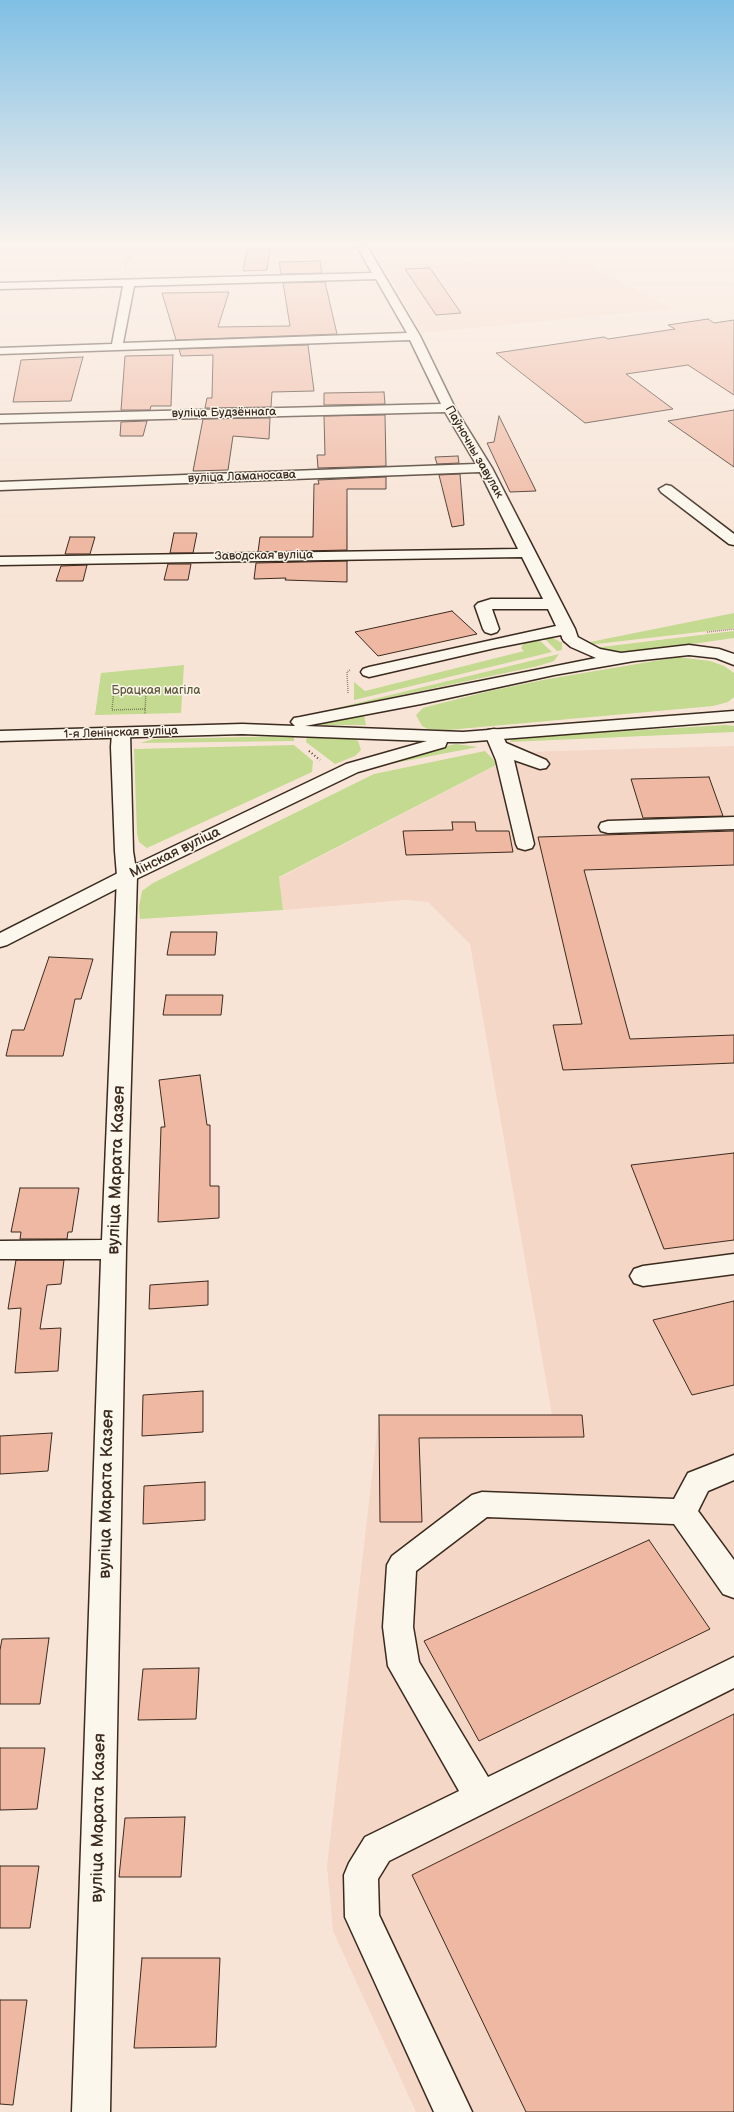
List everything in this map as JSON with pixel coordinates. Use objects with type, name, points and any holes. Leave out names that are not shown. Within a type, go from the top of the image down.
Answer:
[{"type":"street","points":[[0,351],[210,344]]},
{"type":"street","name":"Паўночны завулак","points":[[418,344],[448,408],[485,468],[568,633]]},
{"type":"street","name":"вуліца Будзённага","points":[[0,419],[448,408]]},
{"type":"street","name":"вуліца Ламаносава","points":[[0,486],[485,468]]},
{"type":"street","points":[[666,489],[734,541]]},
{"type":"street","name":"Заводская вуліца","points":[[0,561],[529,553]]},
{"type":"street","points":[[491,629],[483,606],[491,604],[554,604]]},
{"type":"street","points":[[568,633],[577,644],[596,653],[608,656],[634,656]]},
{"type":"street","points":[[554,670],[566,664],[570,658],[568,633]]},
{"type":"street","points":[[369,672],[495,643],[568,633]]},
{"type":"street","points":[[242,729],[296,722],[421,699],[554,670],[634,656],[734,644]]},
{"type":"street","points":[[689,650],[719,654],[734,660]]},
{"type":"street","points":[[352,768],[371,749],[380,734],[393,718],[421,699]]},
{"type":"street","points":[[406,709],[403,715],[404,722],[409,728],[433,737]]},
{"type":"street","points":[[242,729],[463,737],[497,740],[734,716]]},
{"type":"street","name":"1-я Ленінская вуліца","points":[[0,736],[242,729]]},
{"type":"street","name":"вуліца Марата Казея","points":[[91,2112],[114,1249],[127,876],[124,852],[120,747],[121,733]]},
{"type":"street","points":[[352,768],[463,737]]},
{"type":"street","points":[[497,740],[516,755],[540,764]]},
{"type":"street","points":[[497,740],[505,760],[525,844]]},
{"type":"street","name":"Мінская вуліца","points":[[0,941],[127,876],[352,768]]},
{"type":"street","points":[[608,827],[734,823]]},
{"type":"street","points":[[0,1250],[114,1249]]},
{"type":"street","points":[[643,1276],[734,1264]]},
{"type":"street","points":[[682,1512],[698,1482],[734,1467]]},
{"type":"street","points":[[481,1797],[404,1666],[398,1627],[402,1565],[482,1504],[682,1512]]},
{"type":"street","points":[[682,1512],[734,1584]]},
{"type":"street","points":[[453,2112],[362,1917],[361,1875],[377,1849],[734,1672]]},
{"type":"path","points":[[144,718],[145,709],[146,689],[114,690],[112,710],[145,709]]},
{"type":"shaded area","points":[[734,746],[734,2112],[416,2112],[333,1931],[327,1866],[379,1415],[552,1415],[470,944],[428,902],[406,900],[283,910],[279,878],[522,752]]},
{"type":"green space","points":[[734,613],[734,628],[588,645],[585,643]]},
{"type":"green space","points":[[734,631],[734,638],[629,653],[618,653],[593,648]]},
{"type":"green space","points":[[551,637],[562,643],[562,650],[557,651],[544,638]]},
{"type":"green space","points":[[538,639],[552,652],[354,700],[354,682],[365,691],[524,651],[521,648],[524,642]]},
{"type":"green space","points":[[559,654],[554,661],[538,666],[308,715]]},
{"type":"green space","points":[[678,657],[710,661],[724,666],[734,673],[734,697],[728,702],[713,706],[448,730],[428,729],[422,726],[416,715],[423,708],[490,691],[548,679]]},
{"type":"green space","name":"Брацкая магіла","points":[[184,665],[181,713],[95,715],[101,673]]},
{"type":"green space","points":[[364,715],[366,725],[312,725],[346,719]]},
{"type":"green space","points":[[725,725],[734,726],[734,732],[509,742],[513,739],[527,737]]},
{"type":"green space","points":[[294,736],[294,741],[140,743],[154,739]]},
{"type":"green space","points":[[307,736],[352,737],[358,741],[361,750],[355,756],[335,764],[306,742]]},
{"type":"green space","points":[[456,744],[478,747],[379,766],[447,746]]},
{"type":"green space","points":[[294,745],[313,761],[312,772],[147,848],[139,842],[137,834],[134,749]]},
{"type":"green space","points":[[485,751],[498,764],[279,877],[283,910],[140,919],[139,907],[142,891],[153,883],[374,774]]},
{"type":"building","points":[[560,344],[734,344],[734,395],[688,365],[626,374],[673,409],[585,423],[496,353]]},
{"type":"building","points":[[308,345],[314,391],[272,392],[271,407],[205,408],[207,398],[212,398],[213,355],[181,356],[179,349]]},
{"type":"building","points":[[173,355],[171,406],[151,406],[150,410],[121,410],[125,356]]},
{"type":"building","points":[[83,357],[71,401],[13,402],[21,360]]},
{"type":"building","points":[[384,392],[385,404],[324,405],[324,393]]},
{"type":"building","points":[[734,410],[734,467],[668,421]]},
{"type":"building","points":[[385,415],[386,466],[318,468],[317,455],[325,455],[324,416]]},
{"type":"building","points":[[499,416],[536,491],[510,492],[487,443],[494,442]]},
{"type":"building","points":[[270,418],[269,439],[233,436],[228,470],[193,471],[203,419]]},
{"type":"building","points":[[147,421],[143,436],[120,436],[121,422]]},
{"type":"building","points":[[458,456],[459,463],[437,464],[435,457]]},
{"type":"building","points":[[460,474],[464,525],[452,527],[439,475]]},
{"type":"building","points":[[386,477],[386,489],[347,489],[347,550],[258,552],[260,537],[313,537],[314,484],[319,484],[318,480]]},
{"type":"building","points":[[174,533],[197,533],[193,553],[170,553]]},
{"type":"building","points":[[70,537],[95,537],[90,554],[65,554]]},
{"type":"building","points":[[347,561],[347,582],[285,580],[286,578],[254,579],[256,563]]},
{"type":"building","points":[[168,564],[191,564],[188,580],[164,580]]},
{"type":"building","points":[[87,565],[83,581],[56,581],[61,566]]},
{"type":"building","points":[[452,611],[477,634],[378,656],[355,632]]},
{"type":"building","points":[[709,777],[723,816],[643,818],[631,779]]},
{"type":"building","points":[[452,822],[475,822],[476,831],[509,831],[513,852],[406,855],[403,831],[453,830]]},
{"type":"building","points":[[734,831],[734,865],[584,870],[630,1039],[734,1035],[734,1063],[563,1070],[553,1025],[582,1024],[538,837]]},
{"type":"building","points":[[171,932],[217,932],[215,955],[167,955]]},
{"type":"building","points":[[49,957],[93,959],[81,999],[75,999],[63,1056],[6,1056],[12,1030],[24,1030]]},
{"type":"building","points":[[166,995],[223,995],[221,1015],[163,1015]]},
{"type":"building","points":[[200,1075],[207,1125],[210,1125],[210,1186],[219,1186],[219,1218],[158,1222],[161,1127],[165,1127],[159,1080]]},
{"type":"building","points":[[734,1153],[734,1240],[664,1249],[631,1165]]},
{"type":"building","points":[[20,1188],[79,1188],[72,1232],[68,1232],[67,1239],[20,1239],[21,1232],[11,1232]]},
{"type":"building","points":[[16,1260],[64,1260],[61,1284],[47,1285],[40,1329],[61,1328],[58,1371],[15,1373],[21,1308],[8,1309]]},
{"type":"building","points":[[208,1281],[208,1305],[149,1309],[150,1285]]},
{"type":"building","points":[[734,1301],[734,1385],[692,1395],[653,1320]]},
{"type":"building","points":[[203,1391],[203,1432],[142,1436],[143,1395]]},
{"type":"building","points":[[379,1415],[582,1415],[584,1437],[419,1438],[422,1522],[380,1522]]},
{"type":"building","points":[[52,1433],[48,1471],[0,1474],[0,1436]]},
{"type":"building","points":[[205,1482],[205,1520],[143,1524],[144,1486]]},
{"type":"building","points":[[649,1540],[710,1629],[479,1741],[424,1641]]},
{"type":"building","points":[[49,1638],[40,1704],[0,1704],[0,1650],[2,1639]]},
{"type":"building","points":[[199,1668],[196,1719],[138,1720],[143,1669]]},
{"type":"building","points":[[734,1714],[734,2112],[526,2112],[412,1875]]},
{"type":"building","points":[[0,1748],[45,1748],[37,1809],[0,1810]]},
{"type":"building","points":[[185,1817],[181,1877],[119,1877],[125,1818]]},
{"type":"building","points":[[0,1866],[39,1866],[30,1928],[0,1928]]},
{"type":"building","points":[[142,1958],[220,1958],[216,2047],[134,2048]]},
{"type":"building","points":[[0,2000],[27,2000],[13,2105],[0,2104]]}]
